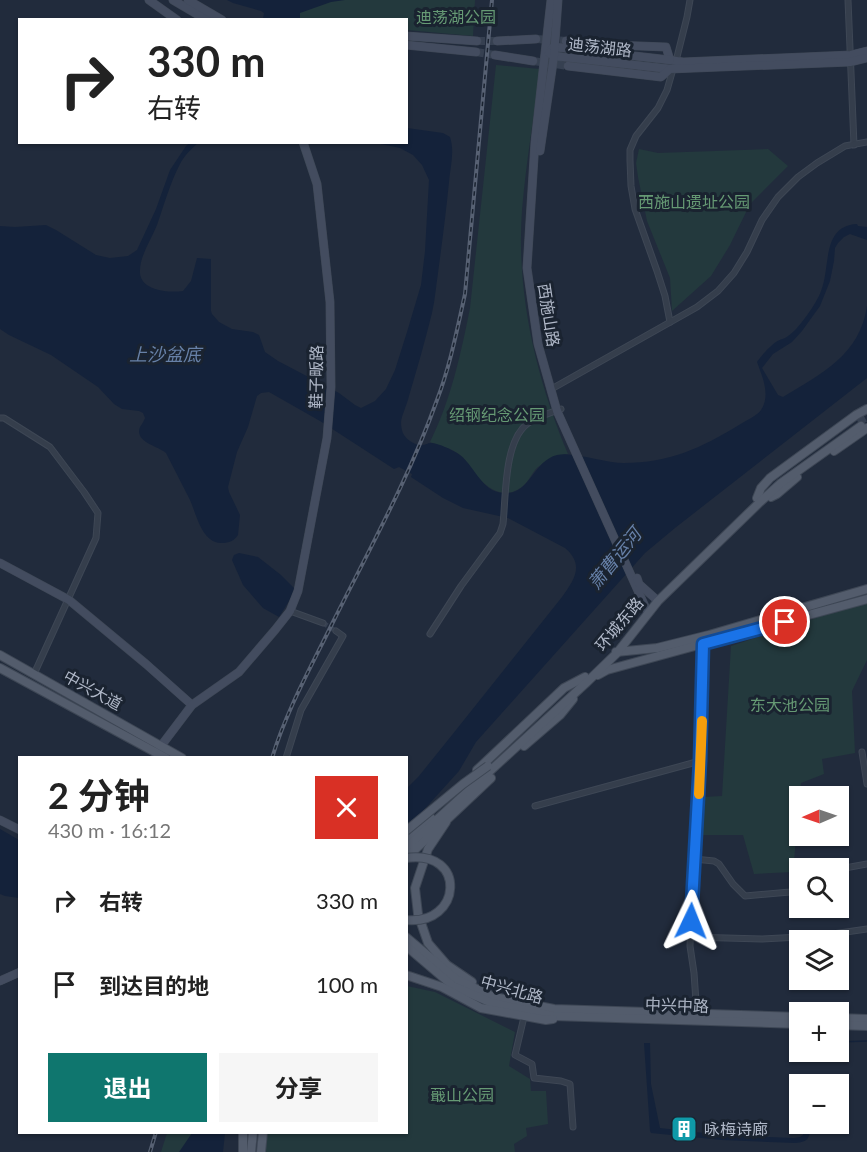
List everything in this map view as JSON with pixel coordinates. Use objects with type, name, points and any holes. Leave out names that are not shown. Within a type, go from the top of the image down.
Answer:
[{"type":"main road","points":[[758,500],[761,488],[770,478],[848,421],[867,410]]},
{"type":"main road","points":[[758,500],[777,494],[862,425]]},
{"type":"main road","name":"环城东路","points":[[408,838],[587,680],[615,652],[656,600],[758,500]]},
{"type":"main road","points":[[615,652],[667,646],[867,590]]},
{"type":"main road","points":[[408,831],[564,688],[607,670],[867,599]]},
{"type":"main road","name":"中兴大道","points":[[0,655],[158,752]]},
{"type":"main road","name":"中兴大道","points":[[0,668],[158,752],[169,754]]},
{"type":"main road","points":[[408,856],[560,715],[587,680]]},
{"type":"main road","name":"环城东路","points":[[408,846],[559,704]]},
{"type":"main road","points":[[408,831],[463,784],[488,766]]},
{"type":"main road","points":[[446,822],[428,849],[415,888],[418,914],[428,943],[447,965],[472,982],[509,997],[565,1009]]},
{"type":"main road","points":[[408,858],[419,856],[432,859],[444,867],[451,882],[450,897],[441,911],[426,919],[408,921]]},
{"type":"main road","name":"中兴北路","points":[[408,939],[456,979],[495,997],[553,1012]]},
{"type":"main road","name":"中兴北路","points":[[408,948],[453,986],[492,1003],[553,1012]]},
{"type":"main road","points":[[408,976],[442,987],[481,1008],[546,1020],[576,1017]]},
{"type":"main road","name":"中兴中路","points":[[553,1012],[565,1009],[789,1023]]},
{"type":"main road","name":"中兴中路","points":[[553,1012],[576,1017],[789,1017]]},
{"type":"main road","points":[[849,1018],[867,1019]]},
{"type":"main road","points":[[849,1025],[867,1026]]},
{"type":"main road","points":[[243,1134],[243,1152]]},
{"type":"main road","points":[[251,1152],[253,1134]]},
{"type":"main road","points":[[261,1152],[263,1134]]},
{"type":"street","points":[[149,0],[174,18]]},
{"type":"street","points":[[173,0],[204,18]]},
{"type":"street","points":[[188,0],[219,18]]},
{"type":"street","name":"西施山路","points":[[551,0],[536,142],[527,268],[538,344],[560,412],[647,611]]},
{"type":"street","name":"西施山路","points":[[558,0],[554,51],[541,142],[531,267],[542,343],[560,412]]},
{"type":"street","points":[[670,322],[660,279],[635,210],[630,150],[636,136],[658,108],[667,90],[690,0]]},
{"type":"street","points":[[848,0],[854,144]]},
{"type":"street","points":[[408,36],[477,41]]},
{"type":"street","points":[[497,41],[536,39]]},
{"type":"street","name":"迪荡湖路","points":[[566,40],[587,44],[666,47],[672,64]]},
{"type":"street","points":[[408,45],[476,52]]},
{"type":"street","name":"迪荡湖路","points":[[545,51],[672,64],[867,57]]},
{"type":"street","name":"迪荡湖路","points":[[850,58],[867,51]]},
{"type":"street","points":[[495,55],[533,61]]},
{"type":"street","name":"迪荡湖路","points":[[568,66],[662,77],[672,64]]},
{"type":"street","points":[[555,387],[697,307],[718,291],[734,273],[762,220],[778,197],[798,177],[817,163],[845,146],[867,142]]},
{"type":"street","name":"鞋子畈路","points":[[158,752],[192,705],[238,672],[275,630],[290,611],[298,591],[327,438],[332,387],[330,302],[317,184],[304,144]]},
{"type":"street","points":[[430,634],[461,585],[500,533],[503,524],[509,458],[518,431],[529,422],[560,412]]},
{"type":"street","points":[[0,418],[4,418],[50,447],[98,513],[96,538],[34,674]]},
{"type":"street","points":[[0,563],[69,600],[192,705]]},
{"type":"street","name":"西施山路","points":[[637,584],[656,600]]},
{"type":"street","points":[[290,611],[323,623]]},
{"type":"street","points":[[287,756],[301,710],[344,636],[336,632]]},
{"type":"street","points":[[697,1017],[690,937],[700,761],[703,644]]},
{"type":"street","points":[[862,752],[867,784]]},
{"type":"street","points":[[535,806],[700,761]]},
{"type":"street","points":[[0,820],[18,829]]},
{"type":"street","points":[[694,859],[714,861],[719,864],[745,896],[789,892]]},
{"type":"street","points":[[849,867],[867,864]]},
{"type":"street","points":[[690,937],[762,939],[819,936],[867,929]]},
{"type":"street","points":[[0,981],[18,973]]},
{"type":"street","points":[[524,1017],[515,1055],[532,1064],[534,1078],[570,1084],[573,1127]]},
{"type":"green space","name":"迪荡湖公园","points":[[315,0],[475,0],[473,36],[408,30],[408,18],[300,18],[300,6]]},
{"type":"green space","name":"绍钢纪念公园","points":[[496,65],[540,69],[522,210],[522,272],[525,304],[538,365],[546,395],[568,454],[546,462],[535,470],[520,488],[505,493],[493,490],[483,482],[457,453],[430,442],[450,393],[470,308]]},
{"type":"green space","name":"西施山遗址公园","points":[[639,149],[658,153],[768,149],[788,166],[750,204],[730,245],[711,276],[672,311],[670,278],[647,221],[638,177],[636,163]]},
{"type":"green space","name":"东大池公园","points":[[867,601],[867,660],[852,691],[855,753],[822,759],[824,774],[801,783],[801,786],[789,786],[789,846],[795,846],[794,858],[789,858],[789,872],[754,874],[743,835],[701,835],[703,797],[722,796],[731,646]]},
{"type":"green space","name":"蕺山公园","points":[[408,986],[435,992],[515,1032],[509,1066],[530,1079],[531,1091],[546,1091],[548,1124],[526,1128],[527,1136],[514,1144],[515,1152],[262,1152],[262,1134],[408,1134]]},
{"type":"green space","points":[[167,1134],[203,1134],[194,1152],[161,1152]]},
{"type":"water","points":[[227,0],[345,0],[331,2],[300,13],[300,18],[263,18],[264,13],[261,11]]},
{"type":"water","points":[[408,128],[443,133],[450,137],[452,154],[433,308],[401,422],[403,434],[415,444],[435,444],[457,453],[469,464],[483,483],[489,488],[504,493],[520,489],[542,464],[557,455],[624,463],[656,460],[698,447],[757,414],[764,404],[765,392],[757,362],[774,343],[787,337],[797,328],[816,302],[824,281],[829,249],[838,232],[846,226],[857,224],[867,227],[867,240],[850,234],[838,243],[835,248],[830,281],[820,306],[792,342],[773,354],[762,368],[778,395],[783,397],[837,361],[856,338],[867,306],[867,378],[645,553],[476,742],[459,771],[408,825],[408,787],[562,597],[576,572],[575,560],[571,554],[565,548],[508,518],[463,508],[443,498],[411,477],[412,474],[399,467],[394,469],[320,421],[269,392],[257,396],[248,427],[237,452],[228,487],[240,515],[238,535],[229,542],[215,542],[209,539],[201,527],[166,453],[140,436],[140,427],[145,418],[143,413],[122,409],[98,387],[51,355],[0,329],[0,226],[46,225],[96,255],[110,258],[128,256],[137,250],[156,209],[170,170],[186,146],[197,144],[180,164],[141,261],[140,273],[145,284],[157,290],[183,291],[191,281],[197,258],[211,259],[211,311],[219,322],[232,329],[259,335],[265,352],[339,393],[361,408],[375,401],[386,389],[395,370],[421,285],[429,180],[422,165],[413,155],[400,148],[381,144],[408,144]]},
{"type":"water","points":[[239,553],[258,557],[296,590],[279,617],[263,608],[243,585],[232,560],[234,555]]},
{"type":"water","points":[[0,829],[18,839],[18,898],[0,894]]},
{"type":"water","points":[[644,1043],[650,1043],[651,1084],[660,1128],[722,1135],[794,1138],[810,1134],[803,1142],[795,1143],[722,1140],[651,1133]]},
{"type":"water","points":[[191,1134],[225,1134],[223,1152],[179,1152]]},
{"type":"waterway","points":[[849,1042],[867,1041]]},
{"type":"tunnel","points":[[536,39],[566,41]]},
{"type":"tunnel","points":[[477,41],[497,41]]},
{"type":"tunnel","points":[[476,52],[495,55]]},
{"type":"tunnel","points":[[533,61],[568,66]]},
{"type":"tunnel","points":[[858,422],[867,417]]},
{"type":"tunnel","points":[[323,623],[336,631]]},
{"type":"railway","points":[[273,756],[300,688],[402,484],[446,374],[465,294],[492,0]]},
{"type":"railway","points":[[150,1152],[155,1134]]},
{"type":"slow traffic","points":[[699,794],[702,721]]},
{"type":"place","name":"咏梅诗廊","points":[[684,1129]]},
{"type":"route","points":[[691,921],[697,832],[703,644],[785,622]]},
{"type":"water label","name":"上沙盆底","points":[[165,355]]},
{"type":"water label","name":"萧曹运河","points":[[615,559]]}]
